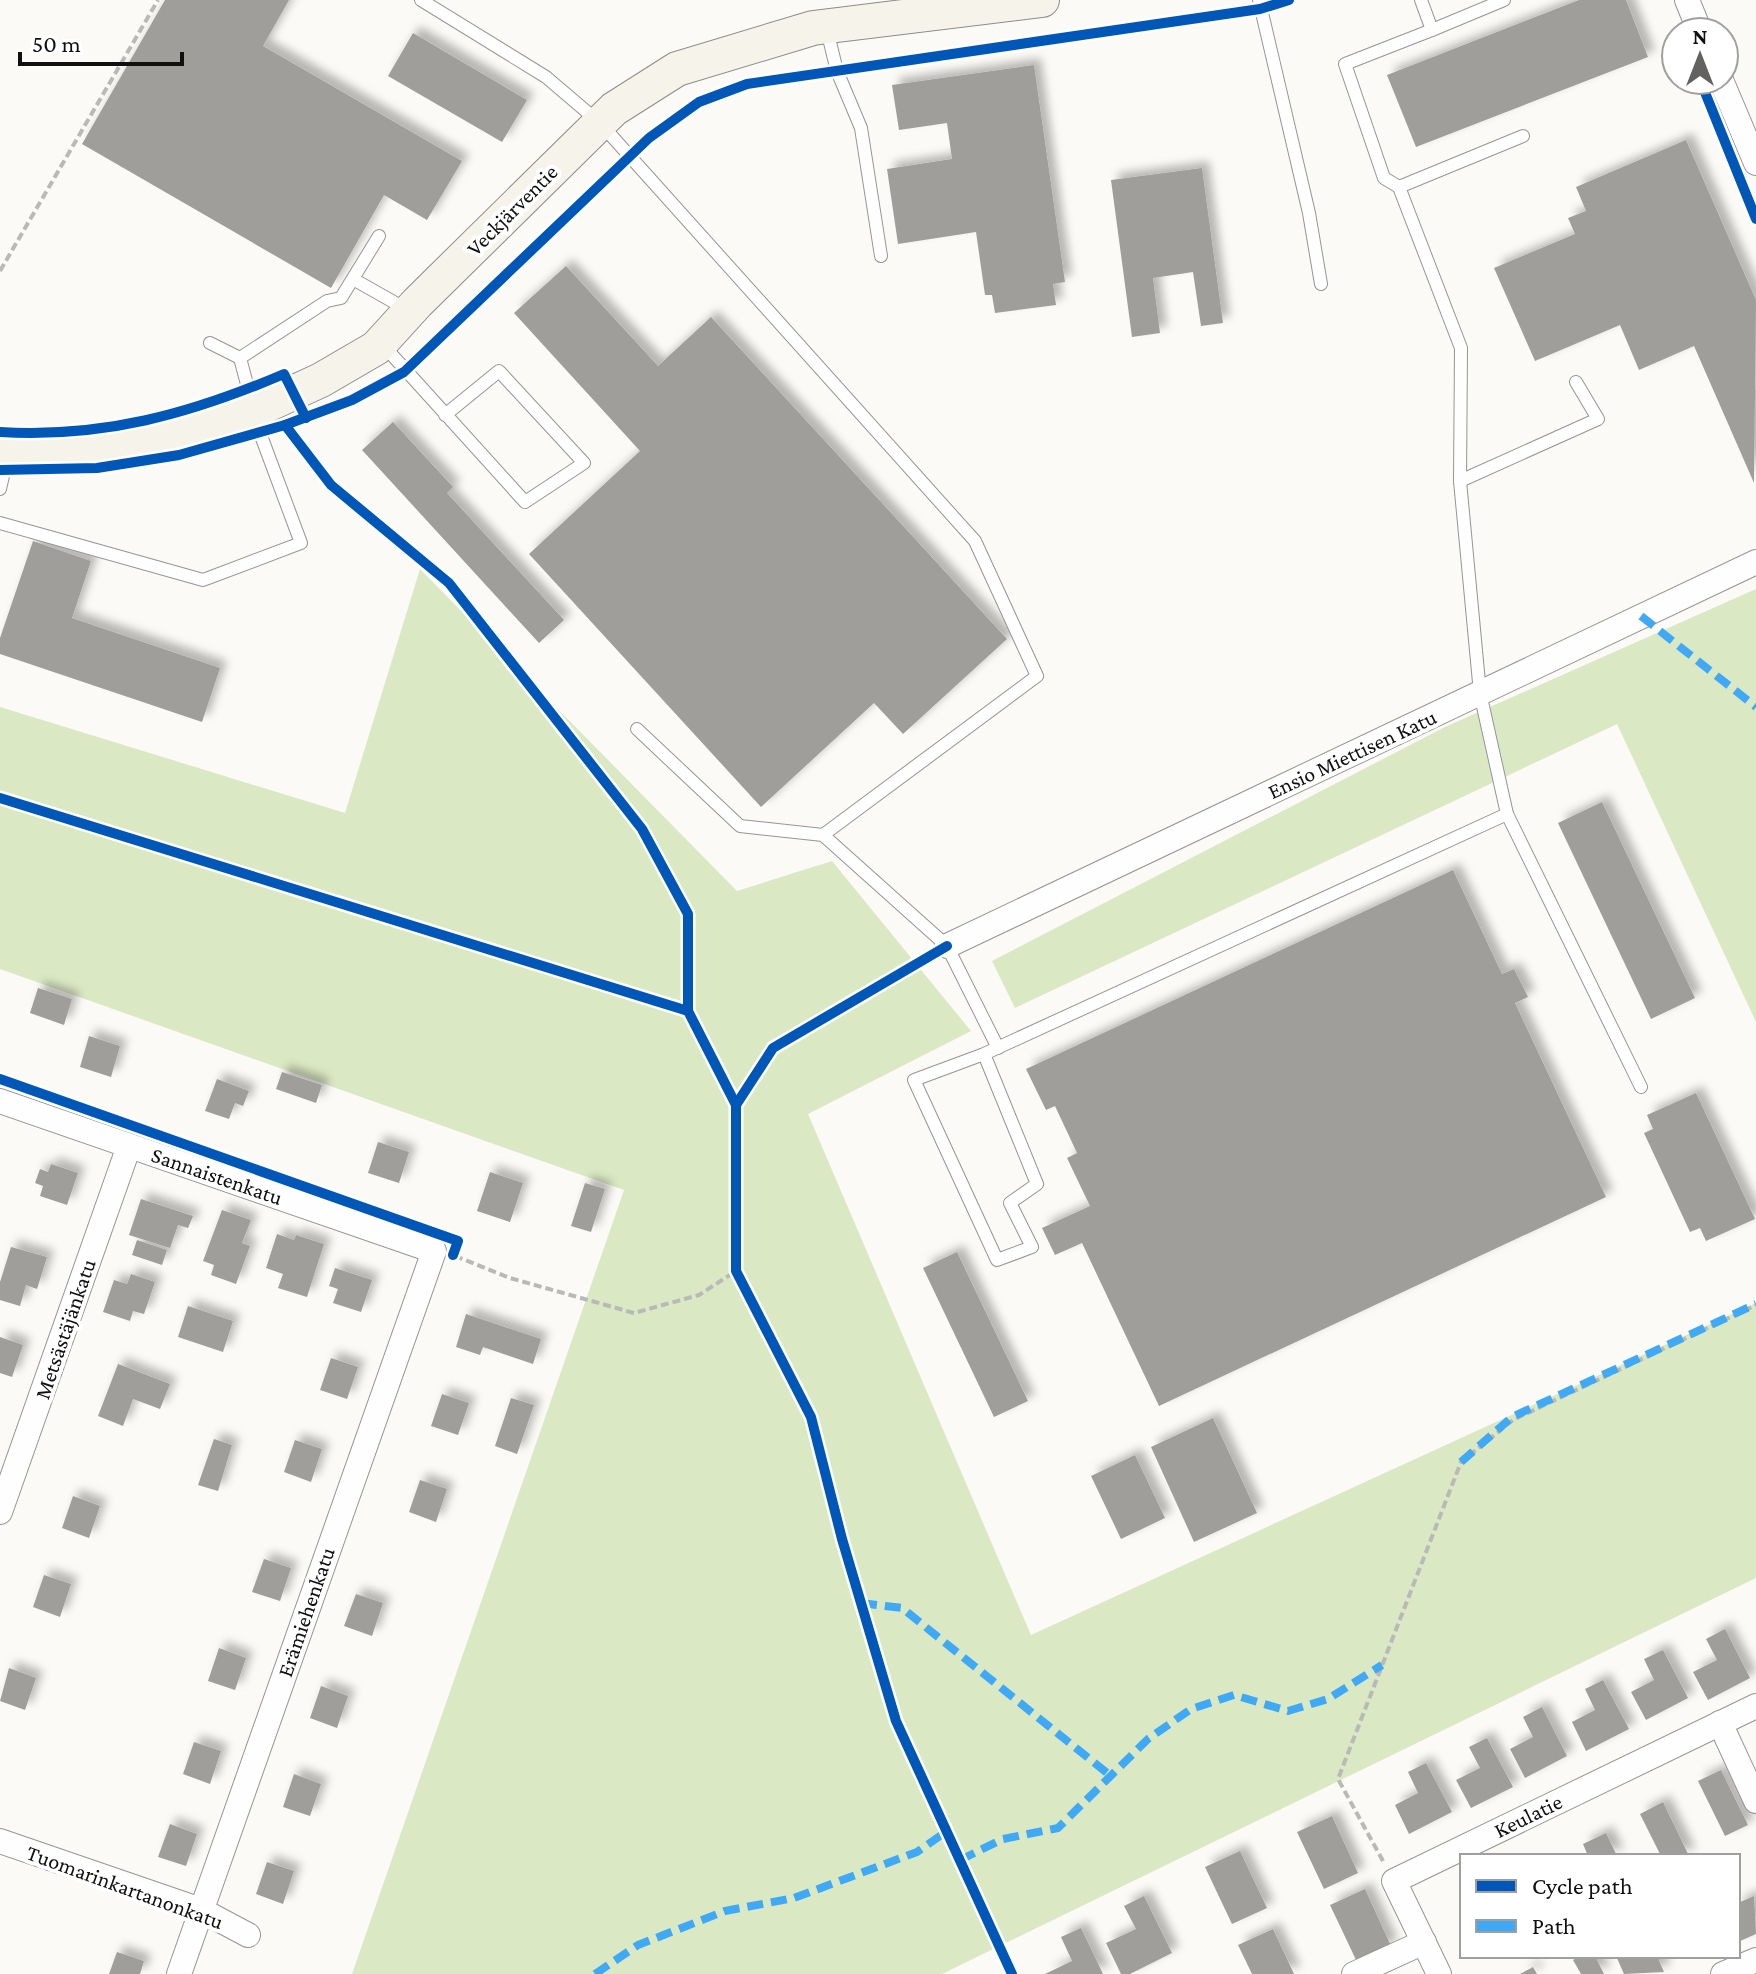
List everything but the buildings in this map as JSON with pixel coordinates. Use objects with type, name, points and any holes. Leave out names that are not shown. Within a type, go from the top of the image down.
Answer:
[{"type":"main road","name":"Veckjärventie","points":[[4,452],[144,442],[206,428],[256,410],[321,380],[381,342],[614,109],[677,69],[741,48],[826,27],[1042,0]]},
{"type":"street","points":[[1728,96],[1756,163]]},
{"type":"street","name":"Ensio Miettisen Katu","points":[[947,946],[1756,562]]},
{"type":"street","name":"Sannaistenkatu","points":[[0,1101],[443,1253]]},
{"type":"street","name":"Metsästäjänkatu","points":[[0,1512],[129,1146]]},
{"type":"street","name":"Erämiehenkatu","points":[[179,1974],[443,1253]]},
{"type":"street","name":"Keulatie","points":[[1394,1881],[1756,1706]]},
{"type":"street","points":[[1720,1723],[1756,1801]]},
{"type":"street","name":"Tuomarinkartanonkatu","points":[[0,1841],[201,1910],[248,1935]]},
{"type":"street","points":[[1394,1881],[1439,1974]]},
{"type":"street","points":[[1354,1974],[1424,1942]]},
{"type":"street","points":[[1723,1974],[1756,1960]]},
{"type":"lane","points":[[421,0],[546,77],[600,123],[975,541],[1037,676],[823,835]]},
{"type":"lane","points":[[1259,0],[1309,213],[1321,284]]},
{"type":"lane","points":[[1421,0],[1432,30]]},
{"type":"lane","points":[[1504,0],[1345,64],[1384,178],[1399,187],[1461,348],[1460,481],[1480,693],[1507,814],[1641,1087]]},
{"type":"lane","points":[[826,27],[837,71],[861,128],[881,256]]},
{"type":"lane","points":[[1399,187],[1523,136]]},
{"type":"lane","points":[[240,358],[327,301],[341,298],[379,236]]},
{"type":"lane","points":[[353,279],[410,311]]},
{"type":"lane","points":[[381,342],[445,415],[525,502],[584,463],[499,371],[445,415]]},
{"type":"lane","points":[[0,523],[203,580],[301,543],[260,433],[240,358],[210,343]]},
{"type":"lane","points":[[1460,481],[1598,419],[1576,382]]},
{"type":"lane","points":[[0,489],[4,452]]},
{"type":"lane","points":[[637,729],[740,826],[823,835],[947,946],[998,1048]]},
{"type":"lane","points":[[984,1054],[1037,1184],[1010,1203],[1032,1247],[997,1260],[914,1080],[998,1048],[1507,814]]},
{"type":"path","points":[[0,271],[158,0]]},
{"type":"path","points":[[443,1253],[458,1241]]},
{"type":"path","points":[[443,1253],[510,1278],[634,1313],[699,1295],[736,1271]]},
{"type":"path","points":[[736,1256],[736,1271],[743,1285]]},
{"type":"path","points":[[1394,1881],[1338,1779],[1461,1462],[1513,1420],[1756,1305]]},
{"type":"green space","points":[[420,569],[737,891],[832,861],[971,1031],[808,1114],[1031,1635],[1756,1303],[1756,1578],[942,1974],[352,1974],[624,1190],[0,969],[0,707],[345,813]]},
{"type":"green space","points":[[1756,589],[1756,1022],[1617,724],[1015,1008],[992,961],[1445,727]]},
{"type":"marked path","points":[[1641,616],[1756,707]]},
{"type":"marked path","points":[[1461,1462],[1512,1417],[1756,1304]]},
{"type":"marked path","points":[[861,1603],[902,1608],[1112,1777]]},
{"type":"marked path","points":[[960,1860],[1003,1839],[1058,1828],[1148,1739],[1191,1709],[1234,1695],[1288,1711],[1328,1699],[1382,1665]]},
{"type":"marked path","points":[[595,1974],[638,1945],[725,1911],[794,1898],[917,1852],[947,1831]]},
{"type":"cycle path","points":[[0,470],[97,468],[179,455],[285,425],[352,400],[404,372],[649,138],[699,102],[747,84],[1260,9],[1289,0]]},
{"type":"cycle path","points":[[1706,96],[1756,219]]},
{"type":"cycle path","points":[[0,432],[75,431],[146,420],[215,401],[284,374],[306,418]]},
{"type":"cycle path","points":[[285,425],[331,485],[449,583],[642,829],[688,914],[688,1011]]},
{"type":"cycle path","points":[[0,798],[688,1011],[736,1105]]},
{"type":"cycle path","points":[[947,946],[773,1048],[736,1105],[736,1271],[811,1417],[842,1539],[896,1721],[1012,1974]]},
{"type":"cycle path","points":[[0,1079],[458,1241],[453,1255]]}]
